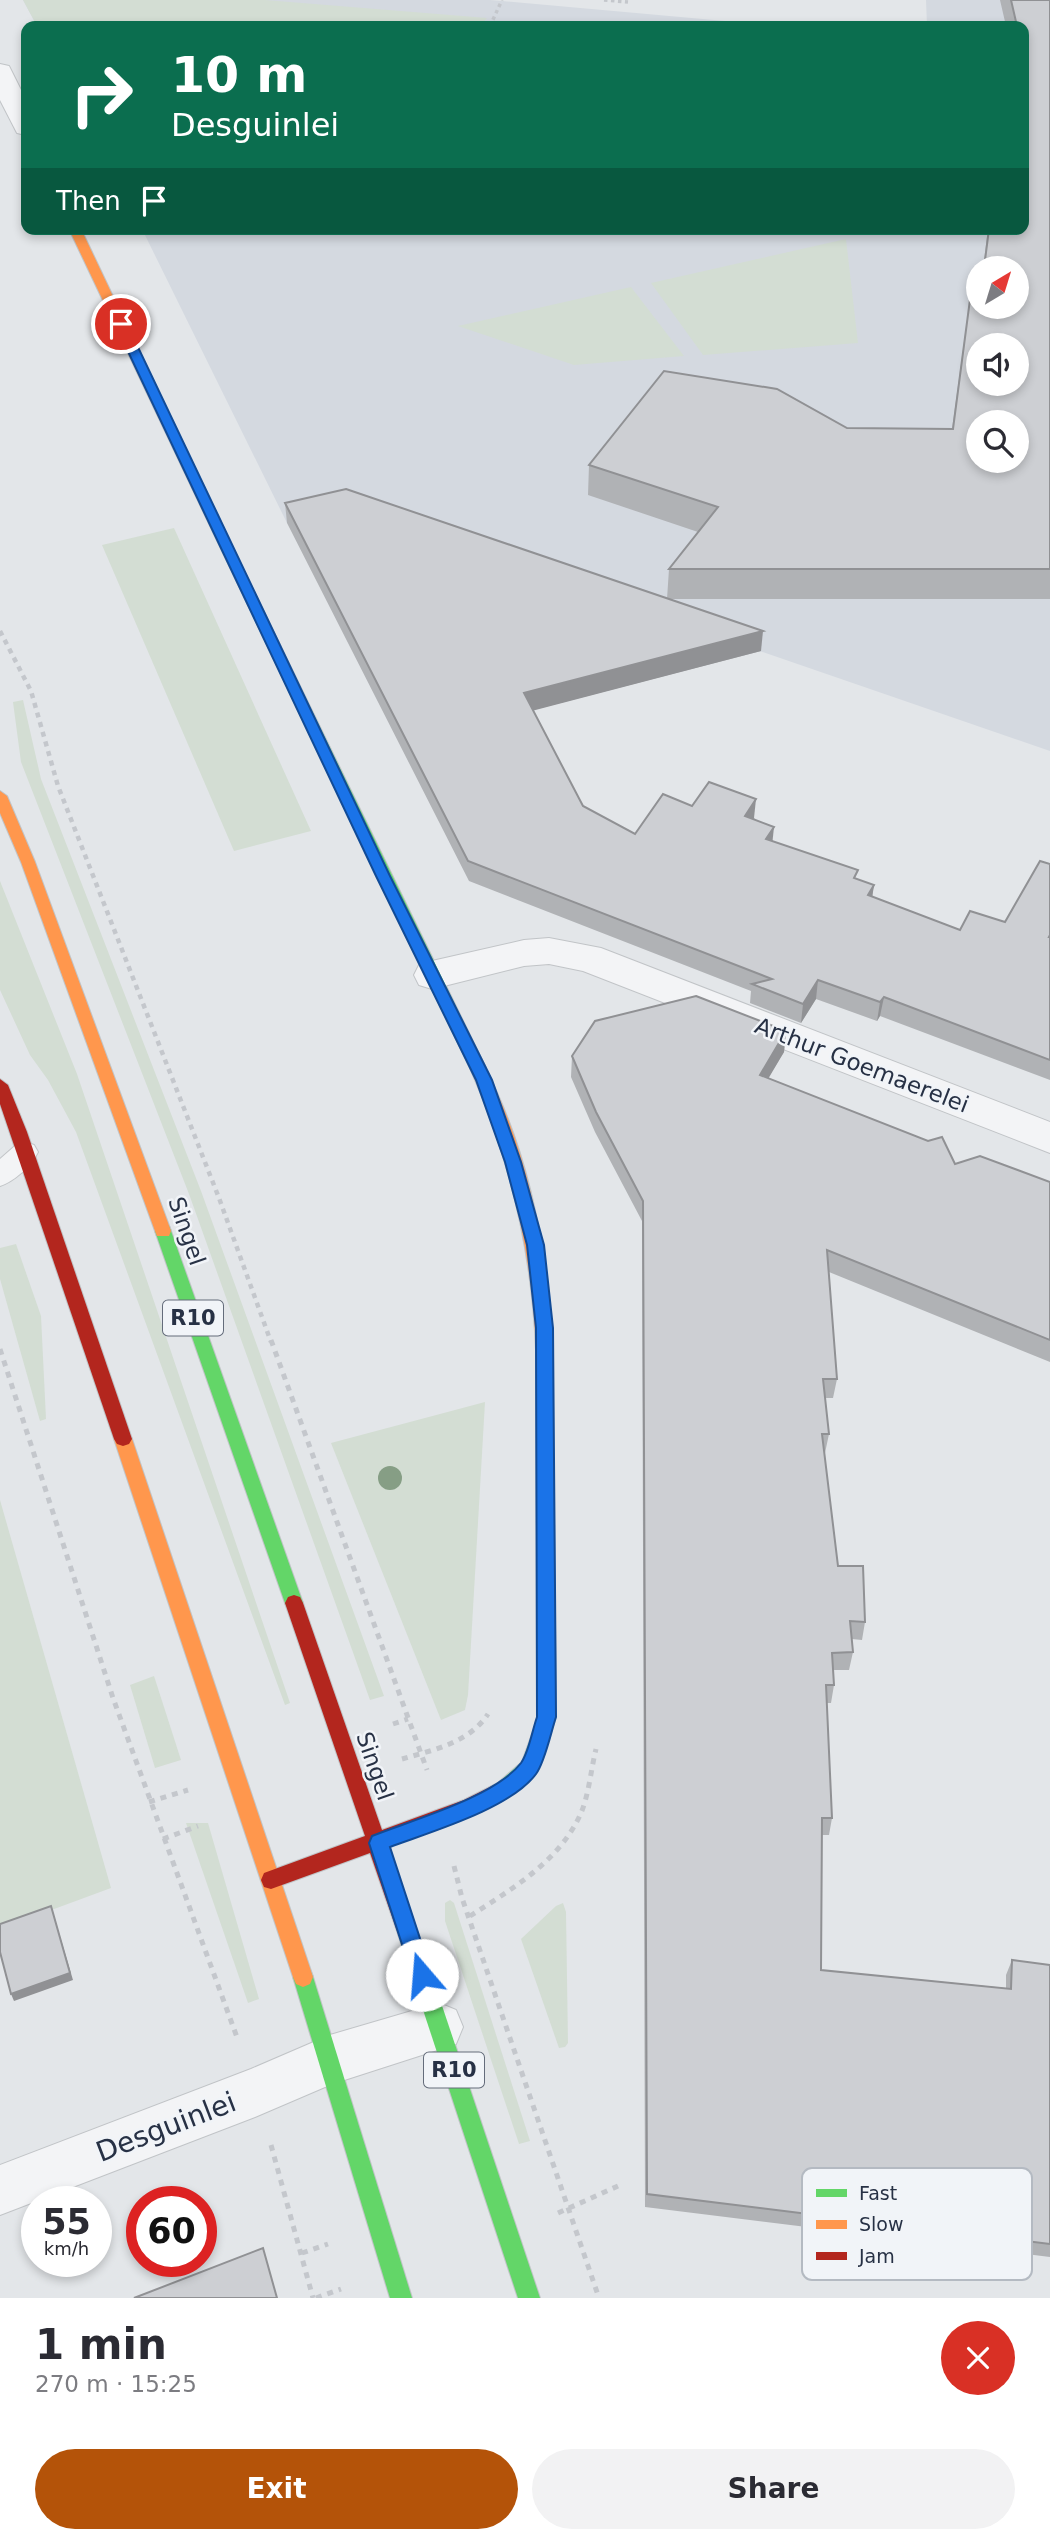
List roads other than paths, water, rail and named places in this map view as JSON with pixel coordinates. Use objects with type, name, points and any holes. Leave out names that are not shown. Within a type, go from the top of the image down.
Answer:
[{"type":"main road","points":[[78,235],[484,1080],[513,1162],[535,1245],[544,1328],[547,1717],[529,1768],[501,1792],[470,1807],[441,1816],[378,1843],[271,1880]]},
{"type":"main road","name":"Singel","points":[[0,796],[28,862],[128,1135],[378,1843]]},
{"type":"main road","points":[[0,1084],[271,1880],[330,2060],[401,2298]]},
{"type":"main road","name":"R10","points":[[378,1843],[529,2298]]},
{"type":"street","points":[[0,72],[21,116]]},
{"type":"street","name":"Arthur Goemaerelei","points":[[432,975],[524,953],[549,951],[588,958],[1050,1138]]},
{"type":"street","name":"Desguinlei","points":[[0,2190],[255,2092],[330,2060],[439,2027]]},
{"type":"lane","points":[[0,1175],[25,1152]]}]
